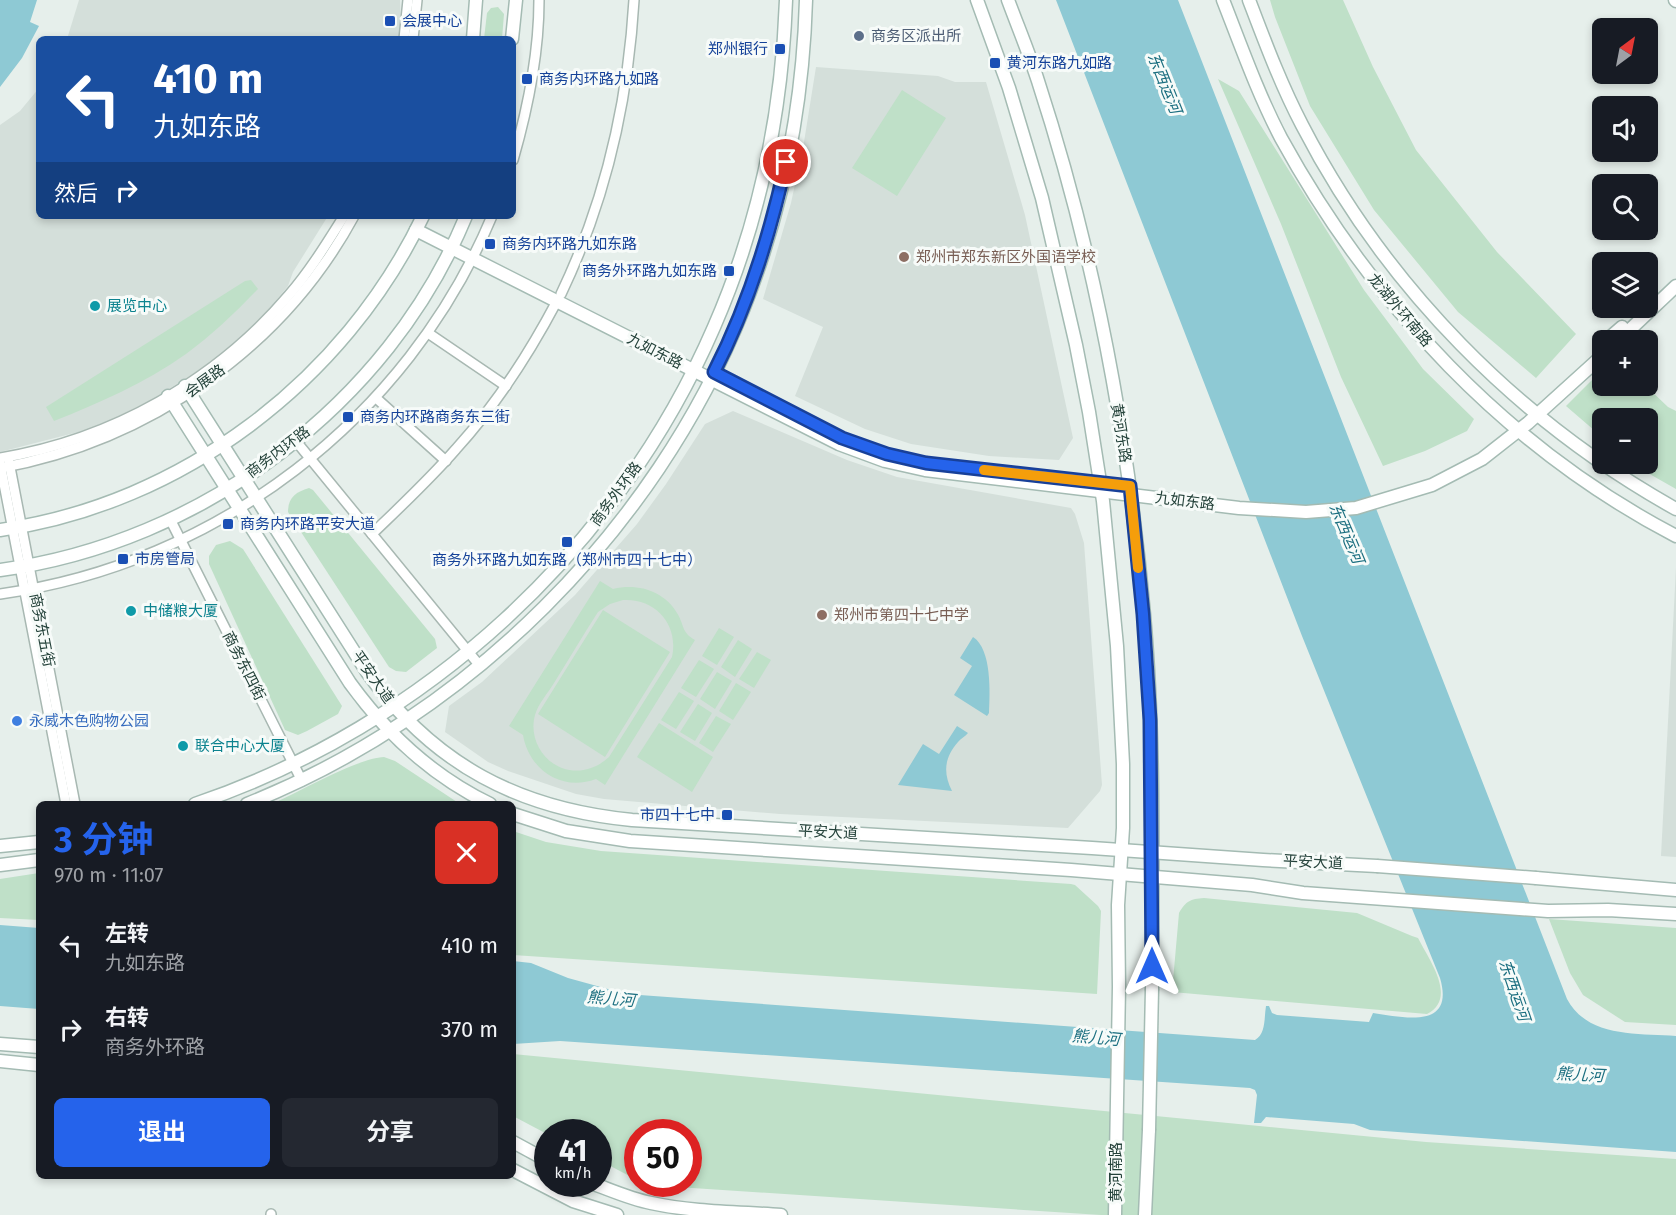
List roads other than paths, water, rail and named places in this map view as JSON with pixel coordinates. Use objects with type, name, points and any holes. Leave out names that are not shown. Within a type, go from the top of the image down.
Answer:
[{"type":"main road","points":[[473,36],[476,0]]},
{"type":"main road","points":[[513,36],[516,0]]},
{"type":"main road","name":"商务外环路","points":[[202,801],[294,764],[345,737],[439,675],[468,652],[540,586],[599,519],[657,435],[695,367],[714,328],[733,280],[760,188],[778,95],[786,0]]},
{"type":"main road","name":"商务外环路","points":[[254,801],[302,781],[372,743],[450,690],[480,666],[553,599],[613,531],[673,444],[731,337],[751,287],[780,193],[798,98],[806,0]]},
{"type":"main road","name":"黄河东路","points":[[977,0],[1010,88],[1042,198],[1076,345],[1101,487],[1117,646],[1123,764],[1122,850],[1118,905],[1119,987]]},
{"type":"main road","name":"黄河东路","points":[[1008,0],[1037,78],[1073,202],[1104,340],[1130,490],[1146,644],[1151,753],[1152,989]]},
{"type":"main road","name":"龙湖外环南路","points":[[1223,0],[1260,94],[1280,136],[1334,227],[1401,315],[1466,384],[1516,428],[1587,483],[1676,536]]},
{"type":"main road","name":"龙湖外环南路","points":[[1248,0],[1282,85],[1302,125],[1354,213],[1397,272],[1437,319],[1483,367],[1534,412],[1601,463],[1676,509]]},
{"type":"main road","name":"商务内环路","points":[[0,570],[99,548],[170,519],[227,489],[272,460],[342,399],[397,336],[428,289],[465,219]]},
{"type":"main road","points":[[0,530],[78,513],[126,495],[206,456],[248,428],[287,396],[334,349],[379,293],[419,223]]},
{"type":"main road","name":"九如东路","points":[[419,223],[474,255],[695,367],[842,438],[887,454],[926,463],[1235,504],[1306,505],[1354,501],[1391,494],[1459,464],[1516,428],[1592,364]]},
{"type":"main road","points":[[1658,293],[1676,276]]},
{"type":"main road","points":[[1630,330],[1676,286]]},
{"type":"main road","points":[[1618,330],[1631,318]]},
{"type":"main road","name":"九如东路","points":[[1534,412],[1592,356]]},
{"type":"main road","name":"平安大道","points":[[188,390],[367,672],[393,706],[438,748],[489,780],[540,802],[593,815],[632,820],[1377,866],[1676,890]]},
{"type":"main road","name":"平安大道","points":[[170,400],[350,683],[376,717],[425,764],[485,801]]},
{"type":"main road","name":"平安大道","points":[[516,815],[566,831],[630,841],[1152,876],[1252,885],[1303,893],[1548,911],[1608,910],[1676,914]]},
{"type":"main road","points":[[0,846],[36,842]]},
{"type":"main road","points":[[0,865],[36,860]]},
{"type":"main road","name":"黄河南路","points":[[1116,1215],[1119,987]]},
{"type":"main road","name":"黄河南路","points":[[1145,1215],[1152,989]]},
{"type":"main road","points":[[0,1044],[36,1047]]},
{"type":"main road","points":[[0,1061],[36,1065]]},
{"type":"main road","points":[[516,1144],[534,1153]]},
{"type":"main road","points":[[516,1172],[573,1201],[617,1215]]},
{"type":"main road","points":[[612,1190],[649,1203],[739,1214],[781,1215]]},
{"type":"street","points":[[404,36],[408,0]]},
{"type":"street","points":[[413,36],[417,0]]},
{"type":"street","points":[[516,150],[524,122],[532,76],[539,0]]},
{"type":"street","points":[[372,534],[446,461],[486,414],[539,334],[559,298],[584,240],[609,163],[626,84],[634,0]]},
{"type":"street","name":"会展路","points":[[188,390],[272,314],[304,276],[342,219]]},
{"type":"street","name":"会展路","points":[[3,463],[73,441],[170,400],[247,350],[278,321],[312,281],[352,219]]},
{"type":"street","points":[[0,594],[30,590],[107,570],[180,541],[257,499],[310,459],[376,398],[428,333],[474,255],[491,219]]},
{"type":"street","points":[[428,333],[506,386]]},
{"type":"street","points":[[376,398],[446,461]]},
{"type":"street","points":[[295,440],[480,666]]},
{"type":"street","name":"商务东五街","points":[[3,463],[74,801]]},
{"type":"street","name":"商务东四街","points":[[170,519],[302,781]]},
{"type":"street","name":"商务东五街","points":[[30,590],[65,801]]},
{"type":"water","points":[[0,0],[37,0],[30,22],[39,26],[22,58],[0,87]]},
{"type":"water","points":[[1056,0],[1178,0],[1567,999],[1576,1012],[1587,1021],[1600,1027],[1630,1033],[1676,1036],[1676,1152],[1370,1130],[1354,1124],[1266,1117],[1261,1123],[1254,1123],[1257,1095],[1255,1090],[1250,1088],[560,1041],[516,1044],[516,961],[531,963],[568,978],[626,994],[1255,1040],[1263,1030],[1266,1006],[1269,1006],[1272,1013],[1277,1015],[1369,1022],[1373,1013],[1412,1018],[1434,1013],[1440,1006],[1443,994],[1440,978],[1302,636]]},
{"type":"water","points":[[973,637],[984,651],[987,661],[990,694],[987,716],[954,695],[972,666],[960,658]]},
{"type":"water","points":[[957,726],[968,733],[953,748],[946,766],[947,778],[952,791],[898,785],[923,744],[939,754]]},
{"type":"water","points":[[0,925],[36,928],[36,1009],[0,1006]]},
{"type":"place","name":"会展中心","points":[[390,21]]},
{"type":"place","name":"商务区派出所","points":[[859,36]]},
{"type":"place","name":"郑州银行","points":[[780,49]]},
{"type":"place","name":"黄河东路九如路","points":[[995,63]]},
{"type":"place","name":"商务内环路九如路","points":[[527,79]]},
{"type":"place","name":"商务内环路九如东路","points":[[490,244]]},
{"type":"place","name":"郑州市郑东新区外国语学校","points":[[904,257]]},
{"type":"place","name":"商务外环路九如东路","points":[[729,271]]},
{"type":"place","name":"展览中心","points":[[95,306]]},
{"type":"place","name":"商务内环路商务东三街","points":[[348,417]]},
{"type":"place","name":"商务内环路平安大道","points":[[228,524]]},
{"type":"place","name":"商务外环路九如东路（郑州市四十七中）","points":[[567,542]]},
{"type":"place","name":"市房管局","points":[[123,559]]},
{"type":"place","name":"中储粮大厦","points":[[131,611]]},
{"type":"place","name":"郑州市第四十七中学","points":[[822,615]]},
{"type":"place","name":"永威木色购物公园","points":[[17,721]]},
{"type":"place","name":"联合中心大厦","points":[[183,746]]},
{"type":"place","name":"市四十七中","points":[[727,815]]},
{"type":"water label","name":"东西运河","points":[[1165,83]]},
{"type":"water label","name":"东西运河","points":[[1347,533]]},
{"type":"water label","name":"东西运河","points":[[1515,990]]},
{"type":"water label","name":"熊儿河","points":[[611,998]]},
{"type":"water label","name":"熊儿河","points":[[1096,1037]]},
{"type":"water label","name":"熊儿河","points":[[1580,1074]]}]
